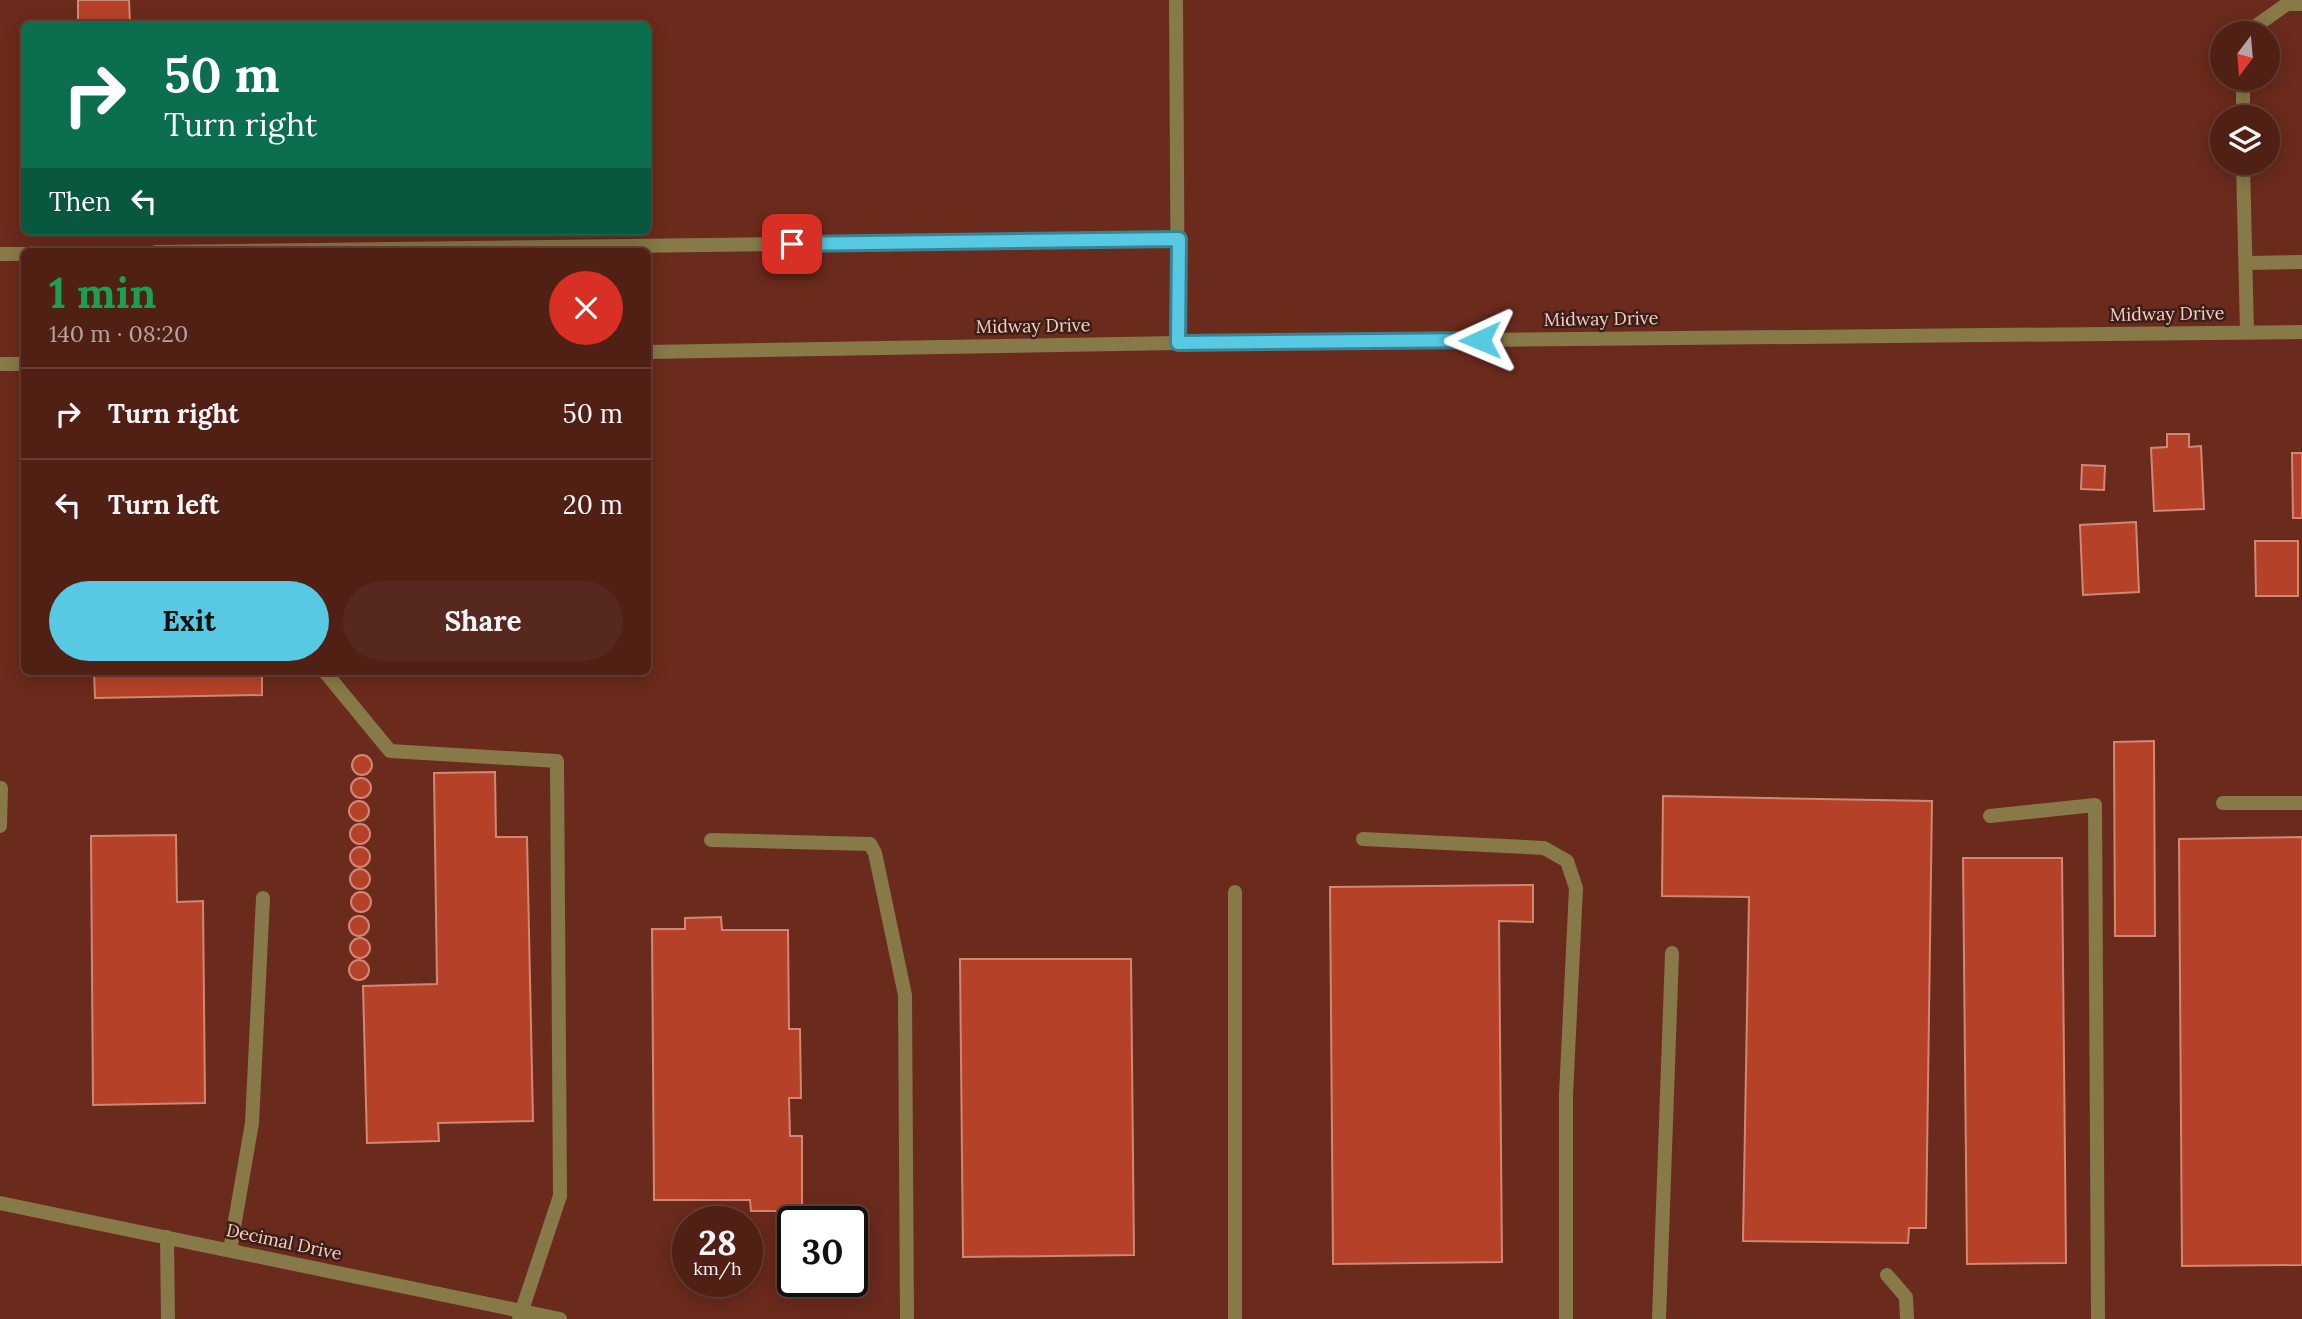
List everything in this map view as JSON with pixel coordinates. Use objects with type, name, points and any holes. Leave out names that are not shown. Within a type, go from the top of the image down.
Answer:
[{"type":"street","points":[[1175,0],[1178,343]]},
{"type":"street","points":[[2263,21],[2287,4],[2302,4]]},
{"type":"street","points":[[2244,175],[2248,263],[2247,332]]},
{"type":"street","points":[[471,248],[1179,239]]},
{"type":"street","points":[[0,254],[21,254]]},
{"type":"street","points":[[2248,263],[2302,262]]},
{"type":"street","name":"Midway Drive","points":[[651,352],[1178,343],[2302,332]]},
{"type":"street","points":[[0,364],[21,363]]},
{"type":"street","points":[[327,675],[390,751],[557,761],[560,1196],[520,1315]]},
{"type":"street","points":[[0,826],[1,788]]},
{"type":"street","points":[[2223,803],[2302,803]]},
{"type":"street","points":[[1990,816],[2095,806],[2098,1319]]},
{"type":"street","points":[[1363,839],[1544,848],[1567,861],[1576,888],[1566,1095],[1566,1319]]},
{"type":"street","points":[[711,840],[870,844],[875,853],[905,995],[907,1319]]},
{"type":"street","points":[[1235,1319],[1236,892]]},
{"type":"street","points":[[230,1250],[252,1123],[263,898]]},
{"type":"street","points":[[1658,1319],[1672,953]]},
{"type":"street","name":"Decimal Drive","points":[[0,1203],[230,1250],[520,1315],[560,1319]]},
{"type":"street","points":[[167,1237],[168,1319]]},
{"type":"street","points":[[1887,1275],[1906,1297],[1907,1319]]},
{"type":"building","points":[[78,0],[129,0],[130,21],[78,21]]},
{"type":"building","points":[[2167,434],[2189,434],[2189,447],[2201,446],[2204,509],[2154,511],[2151,448],[2167,447]]},
{"type":"building","points":[[2292,453],[2302,453],[2302,518],[2293,518]]},
{"type":"building","points":[[2082,465],[2105,466],[2104,490],[2081,489]]},
{"type":"building","points":[[2136,522],[2139,592],[2083,595],[2080,525]]},
{"type":"building","points":[[2255,541],[2298,541],[2298,596],[2256,596]]},
{"type":"building","points":[[94,675],[262,675],[262,695],[95,698]]},
{"type":"building","points":[[2154,741],[2155,936],[2115,936],[2114,742]]},
{"type":"building","points":[[362,755],[369,758],[372,765],[369,772],[362,775],[355,772],[352,765],[355,758]]},
{"type":"building","points":[[495,772],[496,837],[527,837],[533,1121],[438,1123],[439,1141],[367,1143],[363,986],[437,984],[434,773]]},
{"type":"building","points":[[361,778],[368,781],[371,788],[368,795],[361,798],[354,795],[351,788],[354,781]]},
{"type":"building","points":[[1663,796],[1932,801],[1926,1228],[1909,1228],[1908,1243],[1743,1241],[1749,897],[1662,896]]},
{"type":"building","points":[[359,801],[366,804],[369,811],[366,818],[359,821],[352,818],[349,811],[352,804]]},
{"type":"building","points":[[360,824],[367,827],[370,834],[367,841],[360,844],[353,841],[350,834],[353,827]]},
{"type":"building","points":[[176,835],[177,902],[203,901],[205,1103],[93,1105],[91,836]]},
{"type":"building","points":[[2302,837],[2302,1265],[2182,1266],[2179,839]]},
{"type":"building","points":[[360,847],[367,850],[370,857],[367,864],[360,867],[353,864],[350,857],[353,850]]},
{"type":"building","points":[[1963,858],[2062,858],[2066,1263],[1967,1264]]},
{"type":"building","points":[[360,869],[367,872],[370,879],[367,886],[360,889],[353,886],[350,879],[353,872]]},
{"type":"building","points":[[1533,885],[1533,922],[1499,921],[1502,1262],[1333,1264],[1330,887]]},
{"type":"building","points":[[361,892],[368,895],[371,902],[368,909],[361,912],[354,909],[351,902],[354,895]]},
{"type":"building","points":[[359,916],[366,919],[369,926],[366,933],[359,936],[352,933],[349,926],[352,919]]},
{"type":"building","points":[[721,917],[722,930],[788,930],[789,1029],[800,1029],[801,1098],[789,1098],[790,1136],[802,1136],[802,1206],[777,1206],[777,1211],[763,1211],[763,1206],[751,1206],[750,1200],[654,1200],[652,929],[685,929],[685,918]]},
{"type":"building","points":[[360,938],[367,941],[370,948],[367,955],[360,958],[353,955],[350,948],[353,941]]},
{"type":"building","points":[[960,959],[1131,959],[1134,1255],[963,1257]]},
{"type":"building","points":[[359,960],[366,963],[369,970],[366,977],[359,980],[352,977],[349,970],[352,963]]},
{"type":"route","points":[[792,244],[1179,239],[1178,343],[1480,340]]}]
